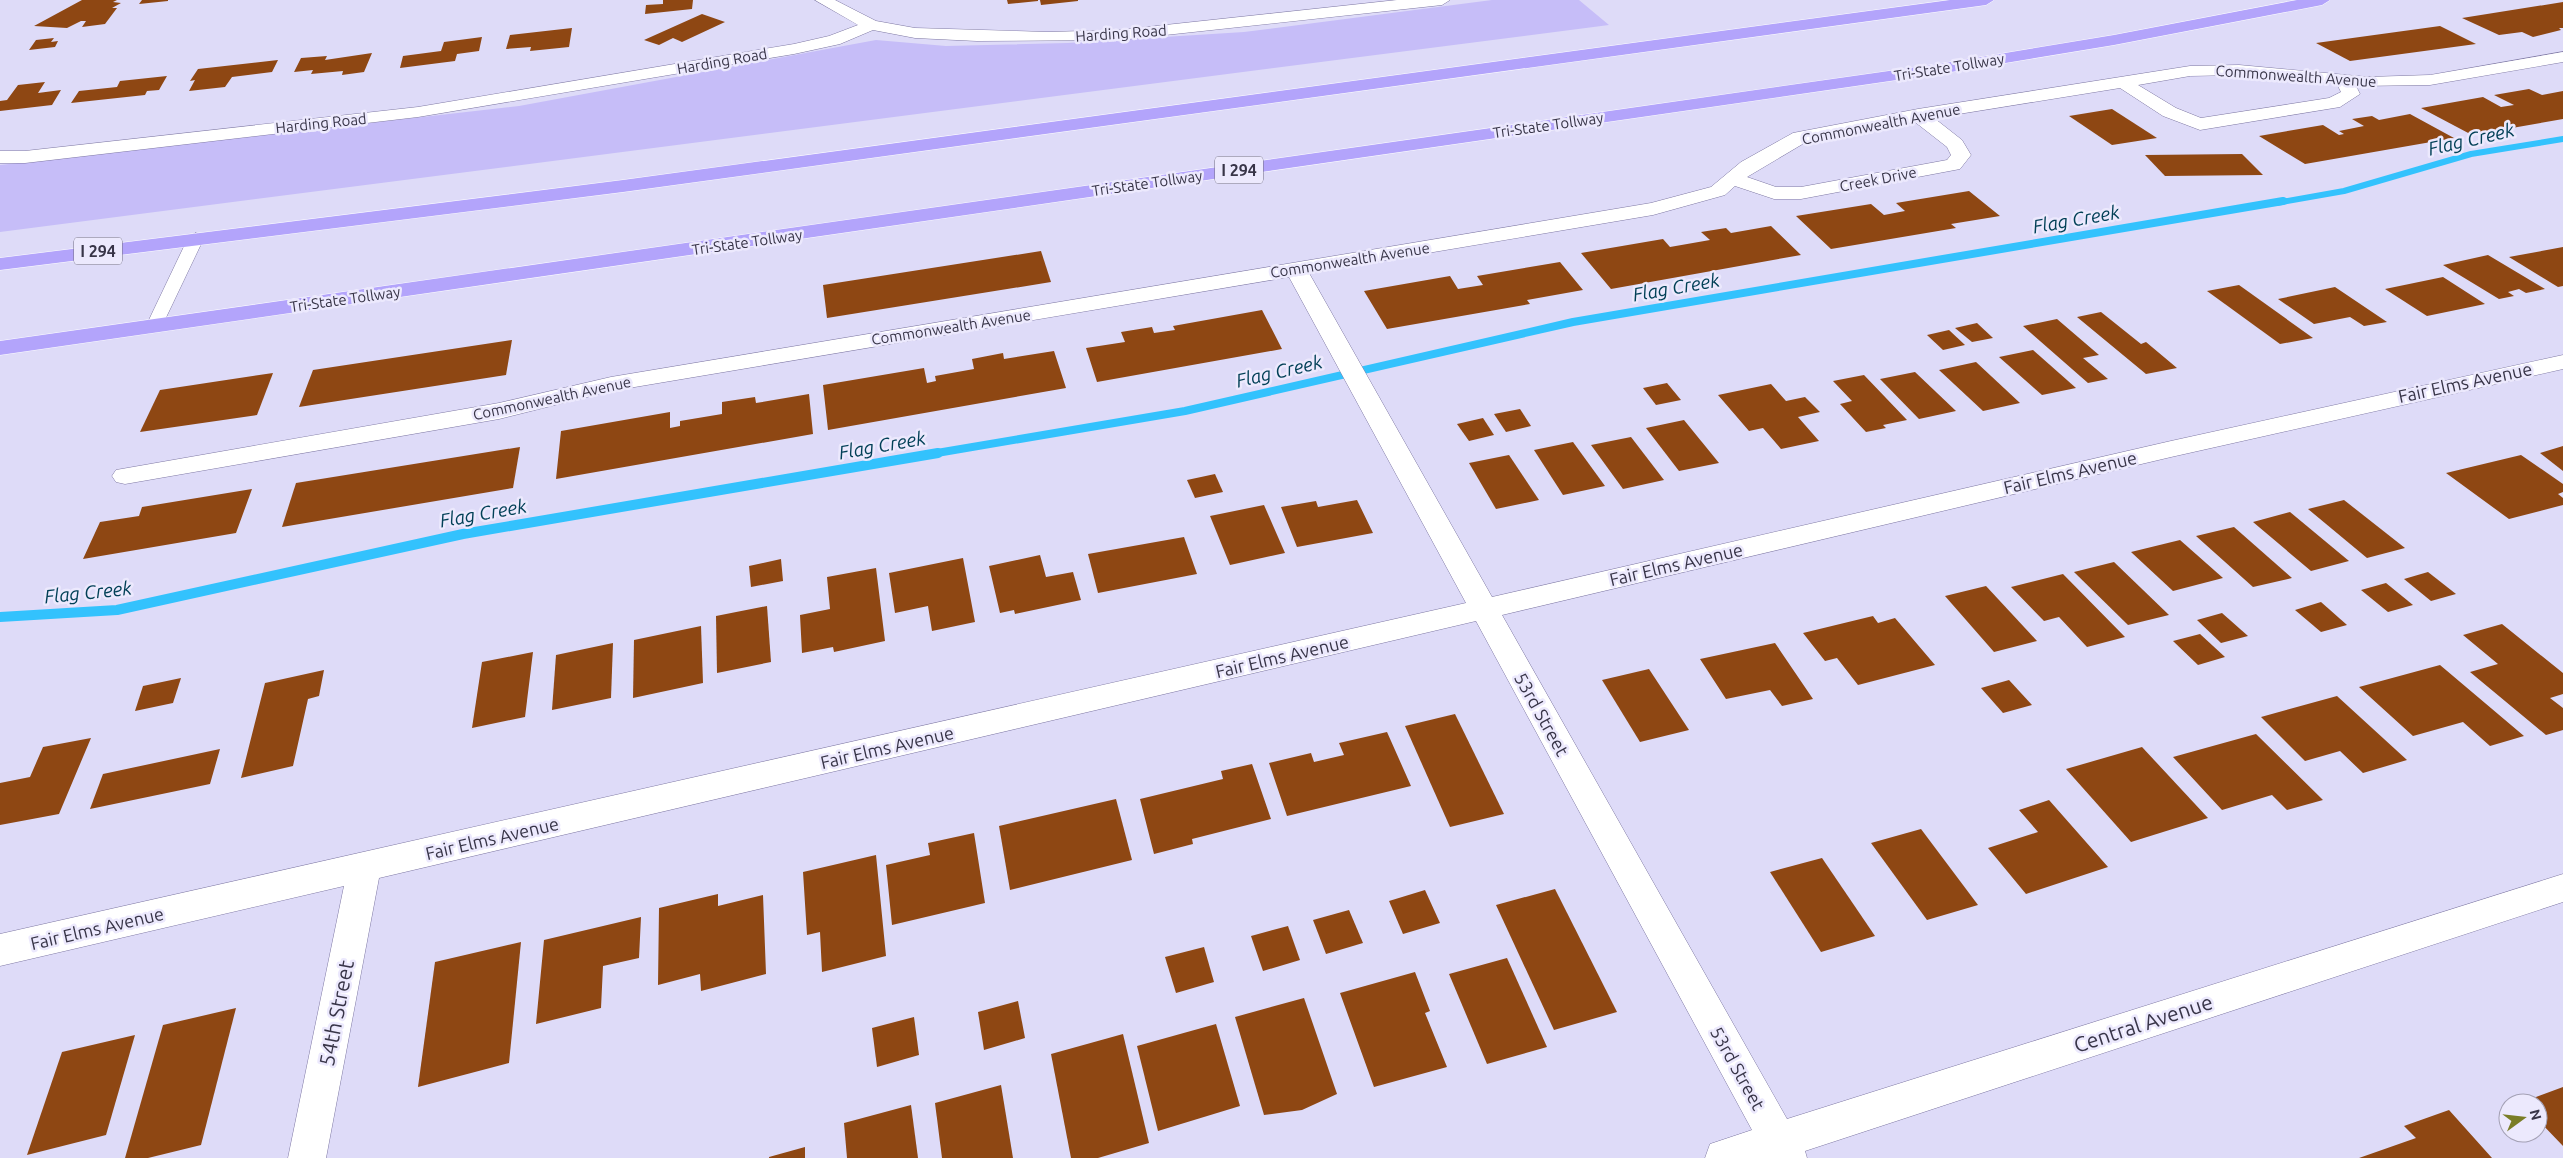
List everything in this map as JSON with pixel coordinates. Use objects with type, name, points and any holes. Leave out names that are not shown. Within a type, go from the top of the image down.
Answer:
[{"type":"highway","name":"I 294","points":[[0,264],[623,186],[1217,103],[1986,0]]},
{"type":"highway","name":"Tri-State Tollway","points":[[0,348],[1946,68],[2114,40],[2322,0]]},
{"type":"street","points":[[823,0],[871,25]]},
{"type":"street","name":"Harding Road","points":[[0,157],[26,157],[427,111],[794,49],[834,40],[871,25],[915,33],[977,36],[1048,38],[1119,35],[1442,0]]},
{"type":"street","name":"Commonwealth Avenue","points":[[125,476],[499,411],[611,384],[1653,209],[1718,191],[1748,166],[1800,137],[1918,115],[2190,71],[2239,70],[2368,82],[2430,80],[2563,57]]},
{"type":"street","points":[[2123,82],[2155,105],[2180,119],[2200,124],[2334,103],[2351,94],[2344,80]]},
{"type":"street","name":"Creek Drive","points":[[1733,180],[1774,192],[1800,193],[1953,165],[1961,155],[1955,144],[1918,115]]},
{"type":"street","name":"53rd Street","points":[[1296,269],[1783,1149]]},
{"type":"street","name":"Fair Elms Avenue","points":[[0,950],[364,868],[1484,609],[2299,418],[2563,362]]},
{"type":"street","name":"54th Street","points":[[307,1158],[364,868]]},
{"type":"street","name":"Central Avenue","points":[[1724,1158],[1783,1149],[2563,888]]},
{"type":"lane","points":[[154,326],[196,238]]},
{"type":"shaded area","points":[[1492,0],[1579,0],[1609,25],[0,232],[0,165],[519,106],[876,40],[946,46],[1068,43],[1244,32]]},
{"type":"building","points":[[82,0],[117,0],[113,2],[121,3],[112,8],[117,8],[105,24],[82,27],[86,21],[81,21],[67,28],[34,26]]},
{"type":"building","points":[[142,0],[168,0],[168,1],[139,4]]},
{"type":"building","points":[[663,0],[693,0],[692,9],[645,14],[646,5],[663,4]]},
{"type":"building","points":[[1007,0],[1038,0],[1038,1],[1008,4]]},
{"type":"building","points":[[1040,0],[1078,0],[1078,1],[1041,5]]},
{"type":"building","points":[[2563,2],[2563,28],[2533,37],[2522,32],[2499,35],[2462,18]]},
{"type":"building","points":[[702,14],[725,22],[682,42],[673,38],[659,45],[644,40]]},
{"type":"building","points":[[2440,26],[2476,44],[2350,61],[2316,43]]},
{"type":"building","points":[[572,28],[569,47],[530,51],[531,47],[506,49],[510,35]]},
{"type":"building","points":[[482,37],[479,51],[457,54],[455,61],[400,68],[403,56],[441,51],[444,42]]},
{"type":"building","points":[[54,38],[51,42],[58,41],[55,47],[29,50],[36,40]]},
{"type":"building","points":[[372,53],[364,72],[342,75],[343,71],[311,74],[313,70],[294,72],[301,58],[327,56],[325,60]]},
{"type":"building","points":[[278,60],[272,72],[232,77],[225,87],[189,91],[195,80],[190,81],[198,69]]},
{"type":"building","points":[[167,76],[159,90],[147,91],[145,95],[71,103],[79,91],[117,87],[120,81]]},
{"type":"building","points":[[45,82],[38,93],[61,90],[52,105],[0,111],[0,101],[7,100],[18,85]]},
{"type":"building","points":[[2529,89],[2542,95],[2563,91],[2563,119],[2472,135],[2421,108],[2483,97],[2501,107],[2514,105],[2494,95]]},
{"type":"building","points":[[2112,109],[2157,138],[2112,145],[2069,116]]},
{"type":"building","points":[[2410,114],[2454,138],[2305,164],[2259,136],[2323,125],[2339,135],[2344,134],[2339,131],[2364,126],[2352,119],[2372,116],[2379,120]]},
{"type":"building","points":[[2242,154],[2263,175],[2165,176],[2145,155]]},
{"type":"building","points":[[1969,191],[2000,216],[1951,224],[1956,228],[1831,249],[1796,216],[1871,204],[1884,215],[1905,211],[1896,203]]},
{"type":"building","points":[[1771,226],[1801,255],[1611,289],[1581,253],[1663,239],[1670,247],[1710,240],[1701,232],[1726,228],[1731,233]]},
{"type":"building","points":[[2563,247],[2563,286],[2558,287],[2509,257]]},
{"type":"building","points":[[1041,251],[1051,282],[827,318],[823,285]]},
{"type":"building","points":[[2488,255],[2545,289],[2526,293],[2519,289],[2508,292],[2514,296],[2499,299],[2443,265]]},
{"type":"building","points":[[1560,262],[1583,290],[1527,300],[1530,304],[1387,329],[1364,291],[1450,276],[1458,289],[1483,285],[1477,276]]},
{"type":"building","points":[[2443,277],[2485,304],[2427,316],[2385,289]]},
{"type":"building","points":[[2239,285],[2313,338],[2280,344],[2207,291]]},
{"type":"building","points":[[2335,287],[2387,322],[2364,326],[2350,317],[2314,324],[2278,299]]},
{"type":"building","points":[[1262,310],[1282,349],[1097,382],[1086,348],[1125,342],[1121,332],[1152,327],[1154,333],[1175,330],[1173,326]]},
{"type":"building","points":[[2101,312],[2141,344],[2146,342],[2177,368],[2146,374],[2077,317]]},
{"type":"building","points":[[2057,319],[2099,355],[2083,358],[2108,379],[2088,383],[2023,326]]},
{"type":"building","points":[[1977,323],[1993,338],[1972,342],[1955,328]]},
{"type":"building","points":[[1949,330],[1965,345],[1943,350],[1927,335]]},
{"type":"building","points":[[512,340],[506,375],[299,407],[313,370]]},
{"type":"building","points":[[2033,350],[2076,388],[2042,395],[1999,357]]},
{"type":"building","points":[[1054,351],[1066,388],[828,430],[823,385],[924,368],[927,383],[936,381],[935,376],[974,369],[972,359],[1003,353],[1004,359]]},
{"type":"building","points":[[1976,362],[2020,403],[1983,411],[1939,370]]},
{"type":"building","points":[[1915,372],[1956,411],[1919,419],[1880,379]]},
{"type":"building","points":[[273,373],[257,415],[140,432],[160,390]]},
{"type":"building","points":[[1864,375],[1907,420],[1883,425],[1886,428],[1866,432],[1840,404],[1852,401],[1833,381]]},
{"type":"building","points":[[1667,383],[1681,400],[1656,405],[1643,388]]},
{"type":"building","points":[[1771,384],[1786,401],[1805,397],[1820,412],[1798,417],[1819,441],[1781,449],[1763,428],[1749,431],[1718,395]]},
{"type":"building","points":[[809,394],[813,434],[556,479],[561,431],[670,412],[670,428],[680,426],[680,421],[722,414],[722,402],[755,397],[756,403]]},
{"type":"building","points":[[1520,409],[1531,426],[1506,432],[1494,414]]},
{"type":"building","points":[[1483,418],[1494,435],[1469,441],[1457,424]]},
{"type":"building","points":[[1684,420],[1719,463],[1679,471],[1646,428]]},
{"type":"building","points":[[1631,437],[1664,480],[1623,489],[1591,445]]},
{"type":"building","points":[[1573,442],[1605,486],[1563,495],[1534,450]]},
{"type":"building","points":[[2563,446],[2563,471],[2540,453]]},
{"type":"building","points":[[520,447],[513,488],[282,527],[296,483]]},
{"type":"building","points":[[1509,455],[1539,500],[1496,509],[1469,463]]},
{"type":"building","points":[[2521,455],[2563,484],[2563,492],[2558,494],[2563,498],[2563,505],[2509,519],[2446,473]]},
{"type":"building","points":[[1215,474],[1223,492],[1195,498],[1187,480]]},
{"type":"building","points":[[252,489],[236,533],[83,559],[100,522],[139,516],[142,507]]},
{"type":"building","points":[[1357,500],[1373,533],[1297,547],[1281,507],[1316,501],[1318,507]]},
{"type":"building","points":[[2344,500],[2405,548],[2367,558],[2308,509]]},
{"type":"building","points":[[1264,505],[1285,553],[1230,565],[1210,516]]},
{"type":"building","points":[[2290,512],[2349,561],[2311,571],[2253,522]]},
{"type":"building","points":[[2234,527],[2292,578],[2253,587],[2196,536]]},
{"type":"building","points":[[1184,537],[1197,574],[1098,593],[1088,554]]},
{"type":"building","points":[[2180,540],[2223,578],[2173,591],[2131,552]]},
{"type":"building","points":[[1040,555],[1046,577],[1073,572],[1081,600],[1015,614],[1014,610],[1000,613],[989,566]]},
{"type":"building","points":[[963,558],[975,622],[932,631],[928,606],[895,613],[889,573]]},
{"type":"building","points":[[781,559],[783,581],[751,587],[749,566]]},
{"type":"building","points":[[2114,562],[2169,615],[2128,625],[2074,572]]},
{"type":"building","points":[[876,568],[885,641],[834,652],[833,647],[802,653],[800,615],[830,609],[827,577]]},
{"type":"building","points":[[2428,572],[2456,594],[2431,601],[2404,579]]},
{"type":"building","points":[[2063,574],[2125,637],[2087,647],[2059,617],[2044,621],[2011,587]]},
{"type":"building","points":[[2386,583],[2413,605],[2388,612],[2361,590]]},
{"type":"building","points":[[1986,586],[2037,641],[1994,652],[1945,596]]},
{"type":"building","points":[[2321,602],[2347,625],[2321,632],[2295,610]]},
{"type":"building","points":[[767,606],[771,662],[717,673],[716,616]]},
{"type":"building","points":[[2222,613],[2248,636],[2221,643],[2197,620]]},
{"type":"building","points":[[1873,616],[1878,623],[1895,618],[1935,665],[1858,685],[1837,658],[1825,661],[1803,633]]},
{"type":"building","points":[[2502,624],[2563,673],[2563,694],[2550,698],[2563,708],[2563,730],[2546,735],[2470,672],[2498,664],[2463,635]]},
{"type":"building","points":[[701,626],[703,683],[633,698],[634,640]]},
{"type":"building","points":[[2200,634],[2225,657],[2198,665],[2173,641]]},
{"type":"building","points":[[613,643],[611,698],[552,710],[556,655]]},
{"type":"building","points":[[1775,643],[1813,699],[1782,706],[1770,690],[1726,699],[1700,659]]},
{"type":"building","points":[[533,652],[525,717],[472,728],[482,662]]},
{"type":"building","points":[[2440,665],[2524,736],[2490,746],[2463,722],[2413,736],[2359,687]]},
{"type":"building","points":[[1649,669],[1689,730],[1640,742],[1602,680]]},
{"type":"building","points":[[324,670],[319,696],[308,699],[293,766],[241,778],[265,683]]},
{"type":"building","points":[[181,678],[173,703],[135,711],[143,686]]},
{"type":"building","points":[[2009,680],[2032,705],[2003,713],[1981,688]]},
{"type":"building","points":[[2337,696],[2407,760],[2363,773],[2340,751],[2305,761],[2261,717]]},
{"type":"building","points":[[1455,714],[1504,814],[1450,827],[1405,726]]},
{"type":"building","points":[[1387,732],[1411,786],[1287,816],[1269,763],[1311,753],[1314,762],[1344,755],[1339,743]]},
{"type":"building","points":[[2256,734],[2323,800],[2287,810],[2272,795],[2222,810],[2173,757]]},
{"type":"building","points":[[91,738],[59,814],[0,825],[0,783],[30,777],[43,747]]},
{"type":"building","points":[[2142,747],[2208,818],[2131,842],[2066,769]]},
{"type":"building","points":[[220,749],[210,784],[90,809],[103,774]]},
{"type":"building","points":[[1252,764],[1271,819],[1192,839],[1193,844],[1154,854],[1140,799],[1223,779],[1221,771]]},
{"type":"building","points":[[1116,799],[1132,860],[1010,890],[999,826]]},
{"type":"building","points":[[2049,800],[2108,867],[2026,894],[1988,848],[2038,832],[2019,810]]},
{"type":"building","points":[[1921,829],[1978,905],[1927,920],[1871,843]]},
{"type":"building","points":[[974,833],[985,903],[892,925],[886,865],[930,855],[928,843]]},
{"type":"building","points":[[876,855],[886,956],[822,972],[820,932],[807,935],[803,872]]},
{"type":"building","points":[[1822,858],[1875,936],[1821,952],[1770,872]]},
{"type":"building","points":[[1555,889],[1617,1012],[1554,1030],[1496,905]]},
{"type":"building","points":[[1425,890],[1440,923],[1403,934],[1389,901]]},
{"type":"building","points":[[718,894],[718,906],[763,895],[766,974],[701,991],[700,974],[658,985],[659,908]]},
{"type":"building","points":[[1349,910],[1363,943],[1326,954],[1313,920]]},
{"type":"building","points":[[641,917],[639,958],[603,966],[601,1008],[536,1024],[544,940]]},
{"type":"building","points":[[1288,926],[1300,960],[1263,971],[1251,936]]},
{"type":"building","points":[[521,942],[509,1063],[418,1087],[435,962]]},
{"type":"building","points":[[1204,947],[1214,982],[1176,993],[1165,957]]},
{"type":"building","points":[[1507,958],[1547,1047],[1487,1064],[1449,974]]},
{"type":"building","points":[[1415,972],[1430,1011],[1425,1013],[1447,1067],[1374,1087],[1340,993]]},
{"type":"building","points":[[1304,998],[1337,1094],[1302,1110],[1264,1115],[1235,1017]]},
{"type":"building","points":[[1018,1001],[1025,1038],[984,1050],[978,1012]]},
{"type":"building","points":[[236,1008],[201,1145],[148,1158],[125,1158],[163,1025]]},
{"type":"building","points":[[914,1017],[919,1055],[877,1067],[872,1028]]},
{"type":"building","points":[[1216,1024],[1240,1106],[1158,1131],[1137,1046]]},
{"type":"building","points":[[1123,1034],[1149,1143],[1098,1158],[1071,1158],[1051,1054]]},
{"type":"building","points":[[135,1035],[106,1135],[27,1155],[62,1052]]},
{"type":"building","points":[[1001,1085],[1013,1158],[942,1158],[935,1103]]},
{"type":"building","points":[[2563,1087],[2563,1146],[2548,1130],[2547,1093]]},
{"type":"building","points":[[911,1105],[918,1158],[847,1158],[844,1123]]},
{"type":"building","points":[[2449,1110],[2492,1158],[2359,1158],[2416,1138],[2404,1126]]},
{"type":"building","points":[[805,1147],[805,1158],[769,1158],[769,1157]]},
{"type":"waterway","name":"Flag Creek","points":[[2276,203],[2344,191],[2471,154],[2563,139]]},
{"type":"waterway","name":"Flag Creek","points":[[931,454],[1185,411],[1573,322],[2283,201]]},
{"type":"waterway","name":"Flag Creek","points":[[0,617],[117,610],[463,534],[938,453]]}]
